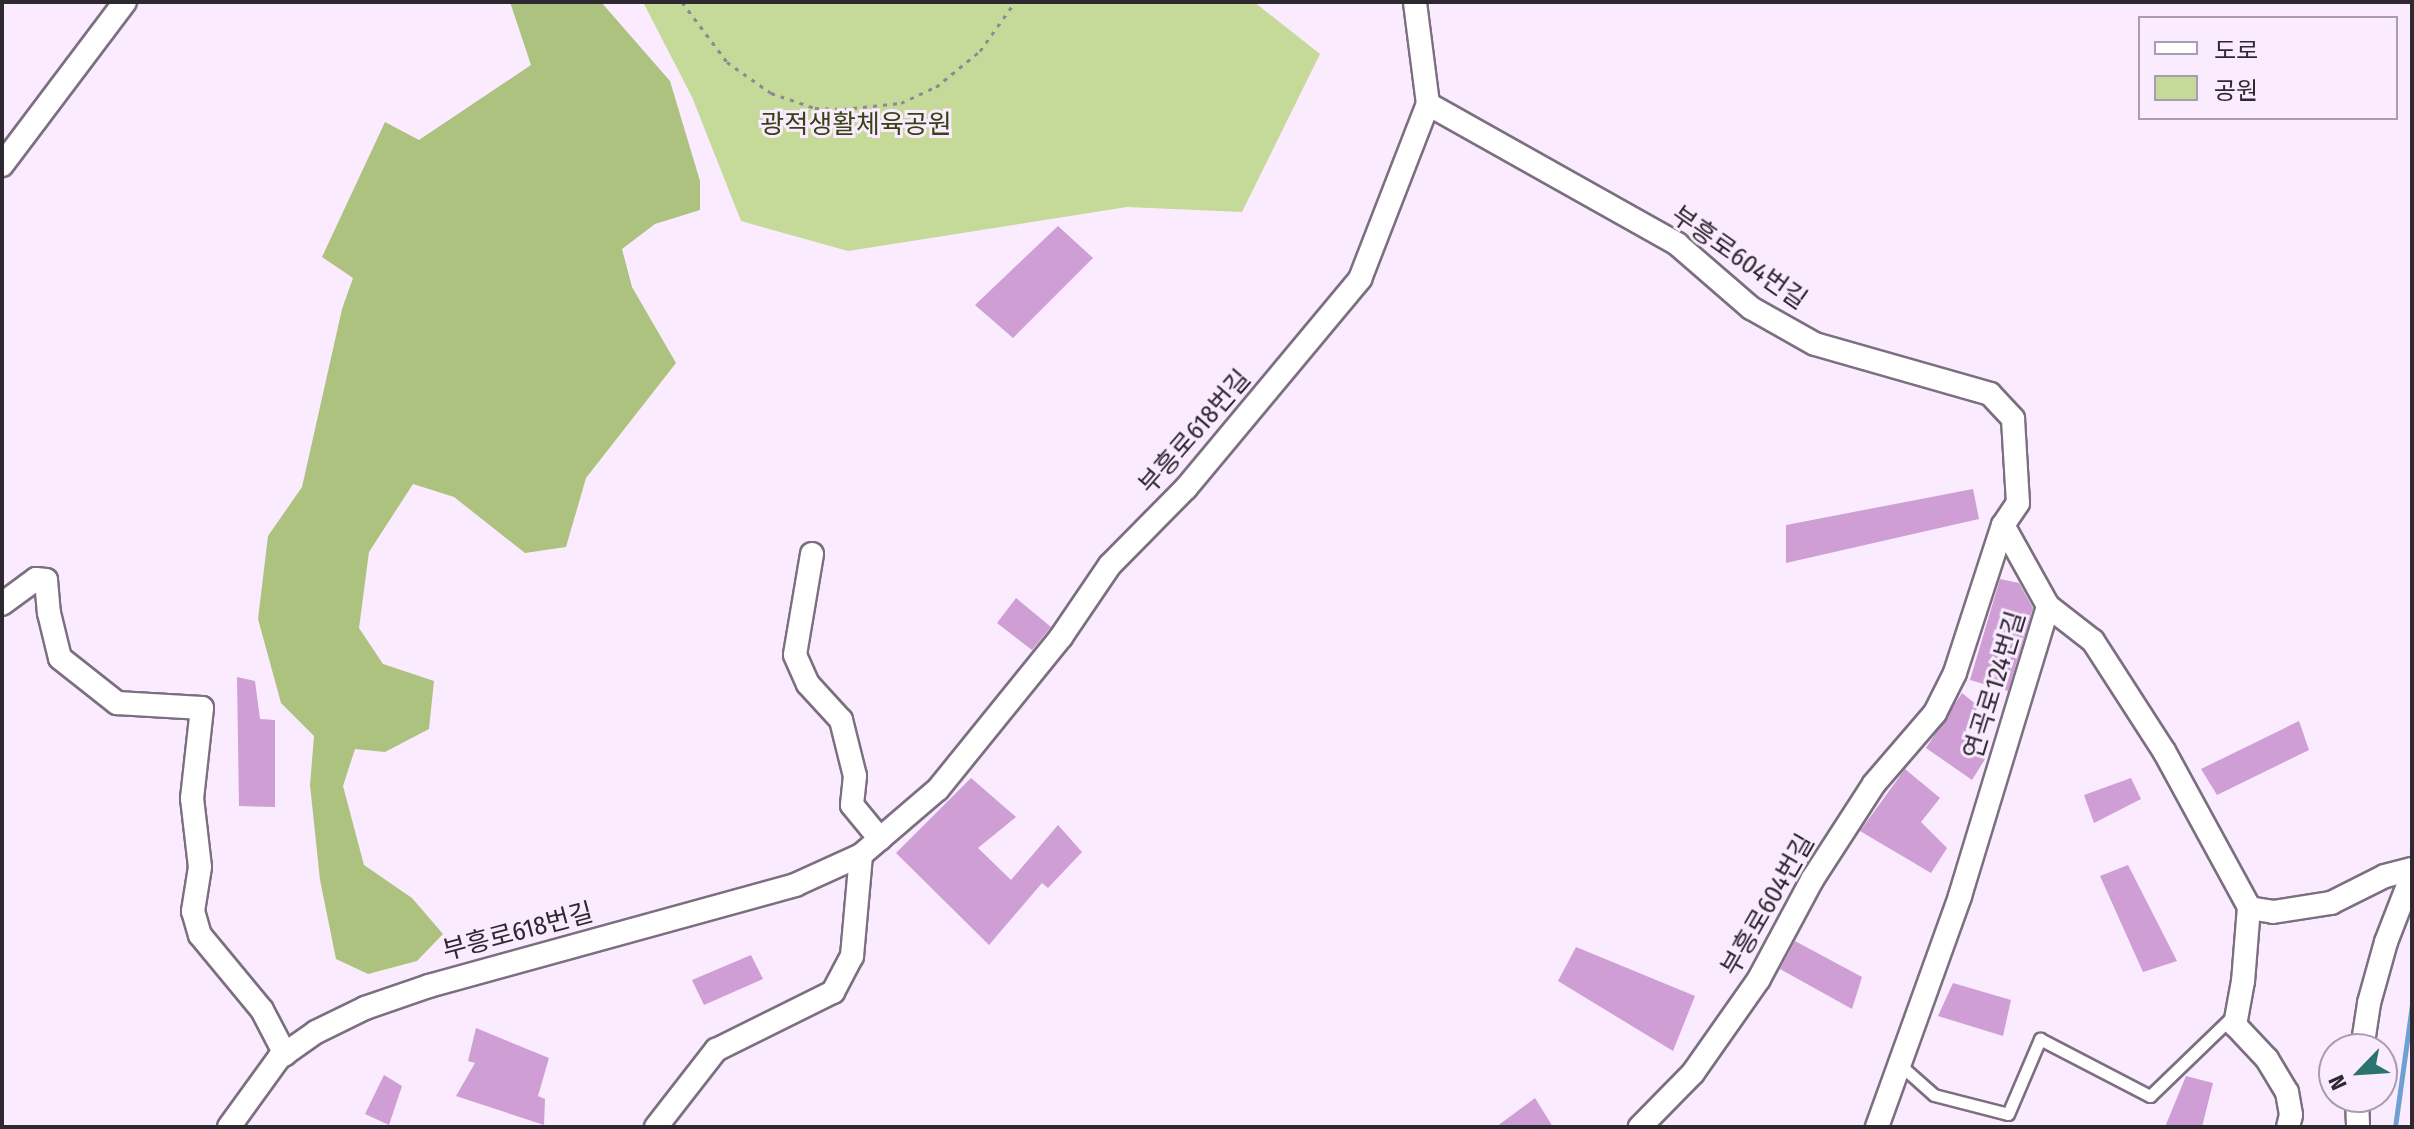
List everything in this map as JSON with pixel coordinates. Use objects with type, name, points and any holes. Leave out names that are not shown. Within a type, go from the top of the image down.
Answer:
[{"type":"street","points":[[2,165],[125,2]]},
{"type":"street","name":"부흥로618번길","points":[[229,1127],[285,1054],[316,1032],[365,1008],[416,990],[545,956],[663,919],[763,896],[861,855],[938,789],[1061,637],[1110,565],[1186,488],[1360,279],[1428,104],[1415,2]]},
{"type":"street","name":"부흥로604번길","points":[[1428,104],[1677,244],[1751,308],[1815,344],[1990,394],[2013,419],[2018,503],[2003,525],[1955,673],[1935,713],[1874,784],[1812,880],[1759,979],[1693,1073],[1640,1127]]},
{"type":"street","points":[[2003,525],[2048,606]]},
{"type":"street","points":[[812,554],[795,655],[808,684],[841,720],[855,776],[852,805],[880,839]]},
{"type":"street","points":[[2,604],[36,579],[46,580],[49,613],[60,658],[117,703],[202,708],[192,798],[200,867],[193,911],[200,935],[262,1010],[285,1054]]},
{"type":"street","name":"연곡로124번길","points":[[1877,1127],[1960,896],[2048,606],[2093,641],[2164,751],[2249,908]]},
{"type":"street","points":[[656,1127],[716,1050],[833,992],[852,956],[861,855]]},
{"type":"street","points":[[2288,1127],[2291,1115],[2287,1092],[2267,1059],[2235,1025],[2249,908],[2273,912],[2331,903],[2385,876],[2412,869]]},
{"type":"street","points":[[2364,1033],[2369,1003],[2386,942],[2412,875]]},
{"type":"lane","points":[[1898,1063],[1934,1095],[2008,1114],[2040,1039],[2150,1096],[2237,1012]]},
{"type":"path","points":[[682,2],[727,62],[771,93],[815,108],[843,109],[901,103],[936,87],[980,51],[1015,2]]},
{"type":"green space","points":[[510,2],[601,2],[670,81],[700,181],[700,210],[655,224],[622,249],[632,287],[676,363],[586,478],[566,547],[525,553],[454,497],[413,484],[369,552],[359,628],[383,664],[434,681],[429,729],[385,752],[355,749],[343,786],[364,865],[412,898],[443,934],[417,961],[368,974],[336,959],[320,880],[310,785],[314,736],[281,703],[258,619],[268,536],[302,487],[342,309],[353,278],[322,257],[385,122],[419,140],[531,65]]},
{"type":"green space","name":"광적생활체육공원","points":[[643,2],[1254,2],[1320,54],[1242,212],[1127,207],[848,251],[741,221],[692,97]]},
{"type":"building","points":[[1058,226],[1093,258],[1013,338],[975,305]]},
{"type":"building","points":[[1973,489],[1979,519],[1786,563],[1786,525]]},
{"type":"building","points":[[2000,579],[2019,583],[2033,608],[2008,691],[1970,680]]},
{"type":"building","points":[[1016,598],[1051,627],[1032,650],[997,623]]},
{"type":"building","points":[[237,677],[255,681],[260,719],[275,720],[275,807],[239,806]]},
{"type":"building","points":[[1962,693],[1978,706],[1964,735],[1987,756],[1972,780],[1926,748]]},
{"type":"building","points":[[2299,721],[2309,750],[2217,795],[2201,769]]},
{"type":"building","points":[[1905,769],[1940,798],[1921,822],[1947,848],[1931,873],[1860,831]]},
{"type":"building","points":[[971,778],[1016,817],[978,848],[1011,880],[1058,825],[1082,852],[1048,888],[1042,883],[989,945],[896,853]]},
{"type":"building","points":[[2131,778],[2141,799],[2094,823],[2084,795]]},
{"type":"building","points":[[2128,865],[2177,961],[2143,972],[2100,876]]},
{"type":"building","points":[[1795,941],[1862,977],[1852,1009],[1780,969]]},
{"type":"building","points":[[1576,947],[1695,996],[1673,1051],[1558,981]]},
{"type":"building","points":[[751,955],[763,979],[704,1005],[692,980]]},
{"type":"building","points":[[1953,983],[2011,1000],[2003,1036],[1938,1016]]},
{"type":"building","points":[[476,1028],[549,1058],[538,1096],[545,1099],[544,1125],[456,1096],[475,1063],[468,1061]]},
{"type":"building","points":[[384,1075],[402,1086],[389,1125],[365,1114]]},
{"type":"building","points":[[2186,1076],[2213,1083],[2202,1127],[2165,1127]]},
{"type":"building","points":[[1535,1098],[1553,1127],[1496,1127]]},
{"type":"waterway","points":[[2395,1127],[2412,1005]]}]
